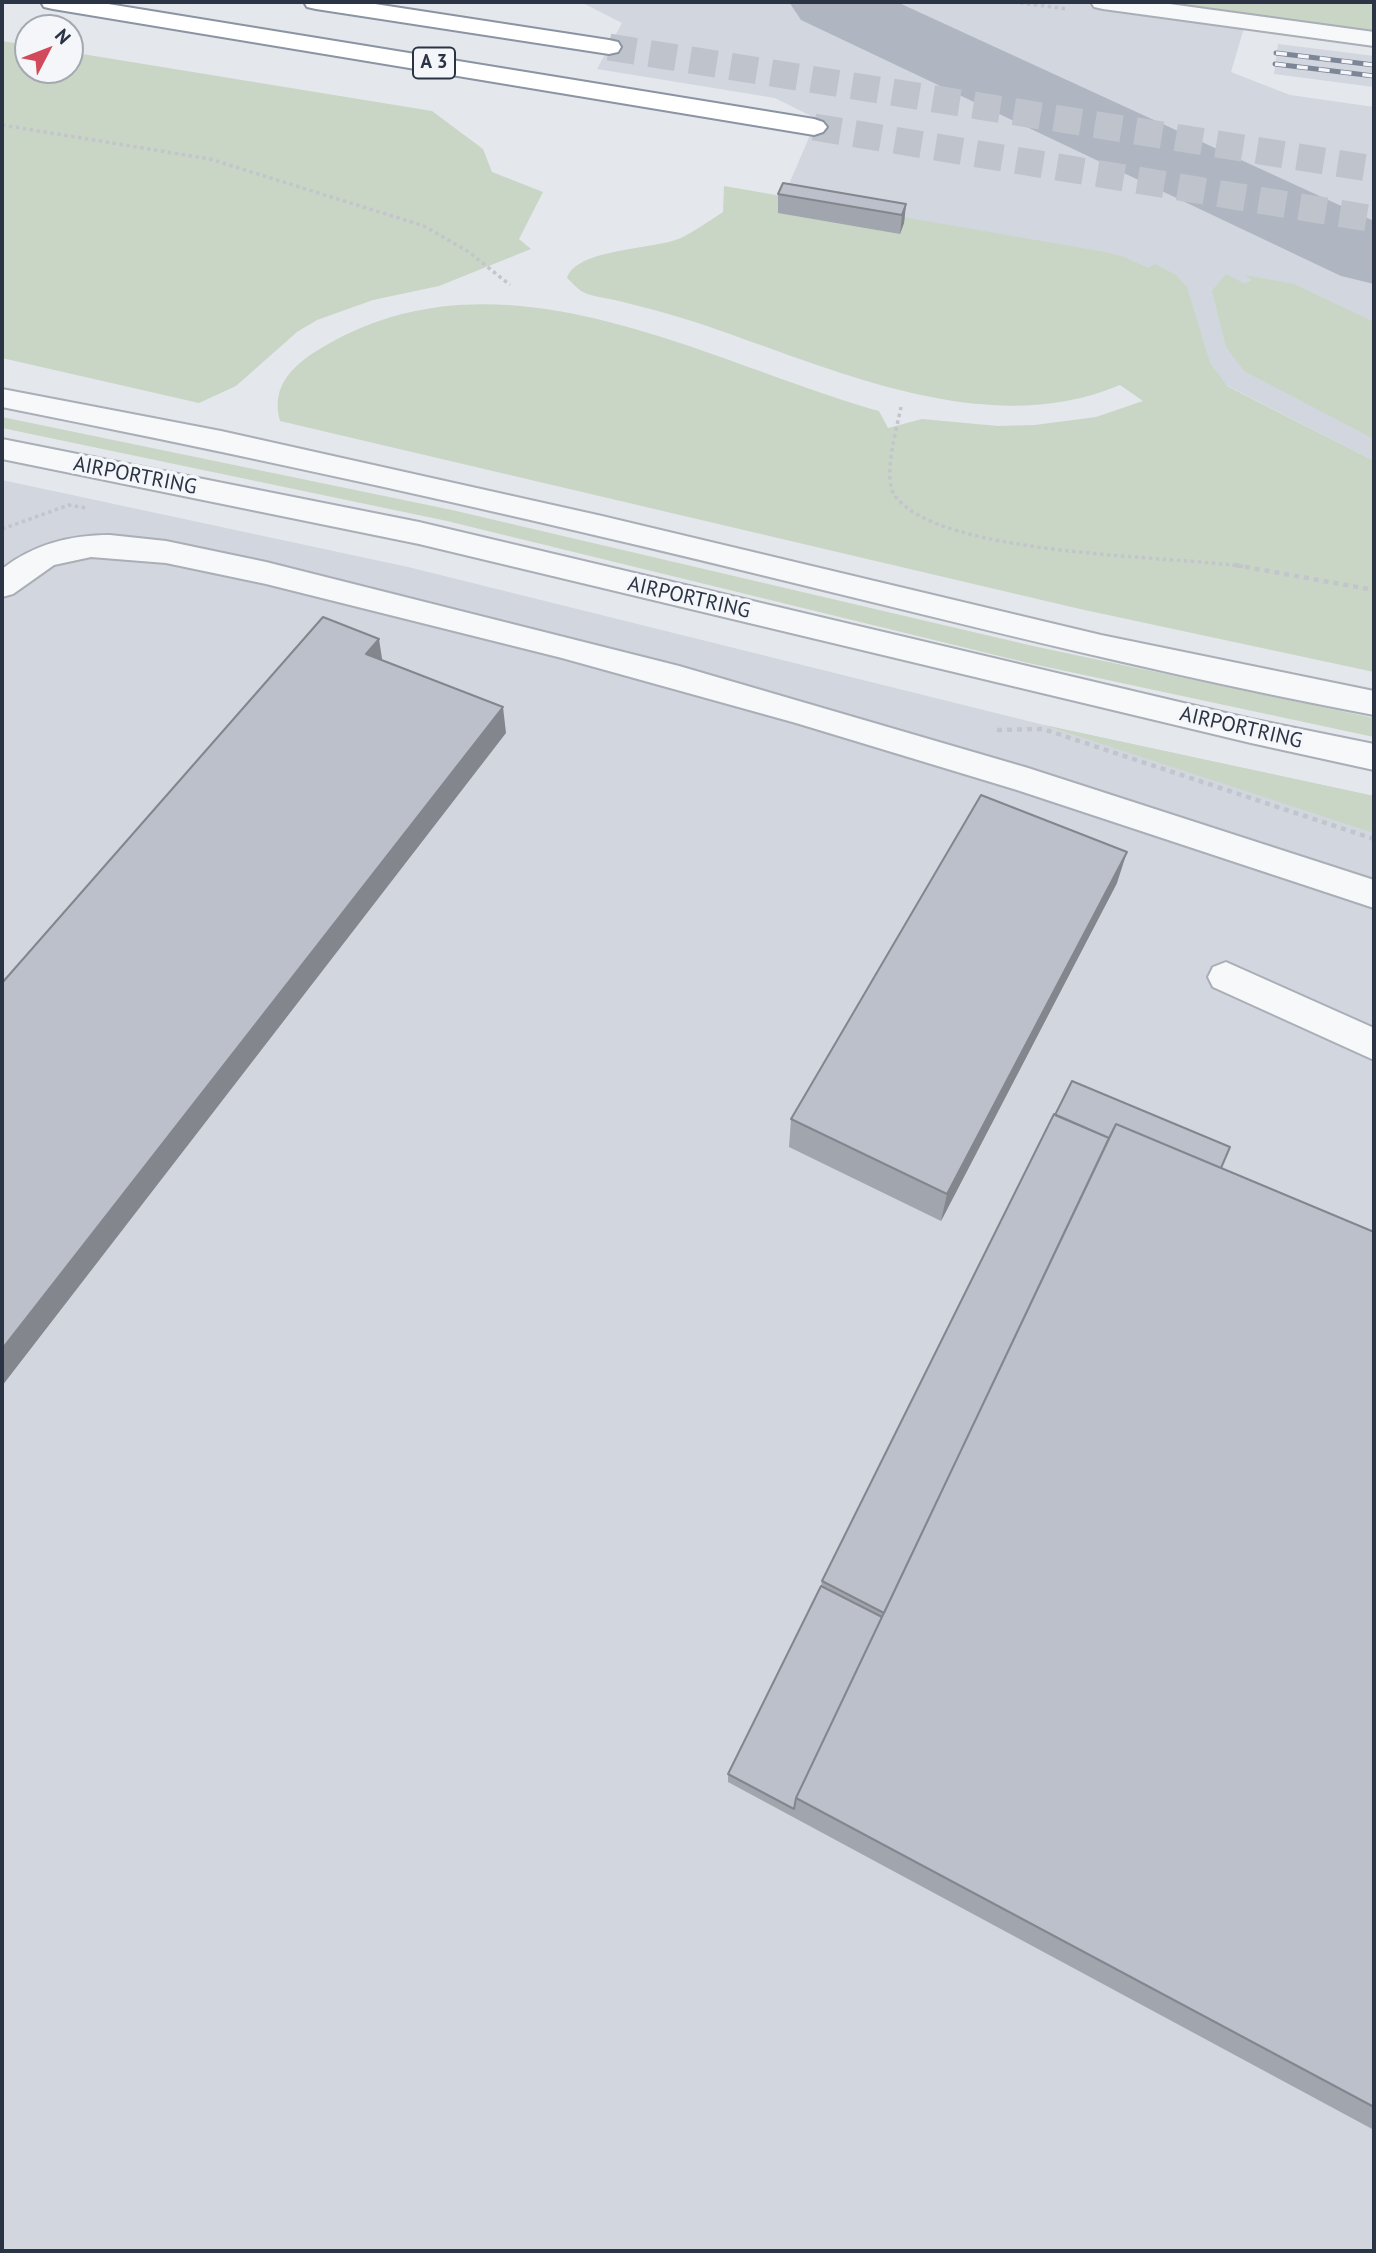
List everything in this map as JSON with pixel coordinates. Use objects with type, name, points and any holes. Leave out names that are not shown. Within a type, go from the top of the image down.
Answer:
[{"type":"highway","name":"A 3","points":[[53,2],[814,128]]},
{"type":"highway","name":"A 3","points":[[316,2],[609,47]]},
{"type":"street","points":[[1103,2],[1374,38]]},
{"type":"street","points":[[2,401],[221,441],[602,526],[1101,647],[1374,703]]},
{"type":"street","name":"AIRPORTRING","points":[[2,449],[419,533],[1251,731],[1374,757]]},
{"type":"street","points":[[2,586],[35,560],[87,546],[138,547],[277,575],[583,651],[808,712],[1018,776],[1374,894]]},
{"type":"street","points":[[1226,977],[1374,1045]]},
{"type":"path","points":[[2,125],[210,159],[424,226],[469,252],[510,285]]},
{"type":"path","points":[[901,407],[890,477],[893,494],[907,512],[949,528],[1012,542],[1086,553],[1203,561],[1374,590]]},
{"type":"shaded area","points":[[581,2],[1374,2],[1374,43],[1244,28],[1231,72],[1290,95],[1374,107],[1374,461],[973,255],[783,198],[817,119],[775,98],[597,69],[622,23]]},
{"type":"shaded area","points":[[1278,44],[1374,56],[1374,87],[1274,74]]},
{"type":"shaded area","points":[[2,480],[408,567],[1044,725],[1374,796],[1374,2251],[2,2251]]},
{"type":"green space","points":[[1158,2],[1374,2],[1374,32],[1247,17],[1247,14]]},
{"type":"green space","points":[[2,41],[14,43],[14,84],[84,84],[84,54],[432,111],[483,149],[492,172],[543,192],[519,239],[531,249],[439,286],[373,300],[317,320],[297,332],[236,386],[199,403],[2,358]]},
{"type":"green space","points":[[724,186],[1105,252],[1148,268],[1155,264],[1176,275],[1187,287],[1210,363],[1227,386],[1374,461],[1374,672],[1080,609],[280,421],[278,397],[282,386],[294,368],[312,354],[391,317],[461,305],[531,307],[602,320],[673,341],[879,411],[888,428],[922,419],[998,426],[1035,425],[1096,417],[1143,401],[1120,385],[1068,401],[1014,406],[960,402],[905,391],[851,376],[686,319],[587,294],[567,278],[574,268],[600,255],[669,242],[692,232],[723,212]]},
{"type":"green space","points":[[1226,274],[1245,284],[1252,280],[1245,275],[1294,284],[1374,322],[1374,439],[1244,371],[1226,347],[1212,291]]},
{"type":"green space","points":[[2,417],[452,510],[1033,646],[1374,718],[1374,737],[1028,663],[447,521],[2,428]]},
{"type":"green space","points":[[1044,725],[1374,796],[1374,833]]},
{"type":"building","points":[[783,183],[906,204],[902,215],[778,194]]},
{"type":"building","points":[[323,617],[379,639],[366,654],[503,707],[2,1349],[2,983]]},
{"type":"building","points":[[981,795],[1127,852],[947,1194],[791,1119]]},
{"type":"building","points":[[1072,1081],[1230,1147],[1221,1168],[1116,1124],[1109,1138],[1055,1115]]},
{"type":"building","points":[[1054,1114],[1109,1138],[884,1613],[822,1581]]},
{"type":"building","points":[[1116,1124],[1374,1232],[1374,2107],[796,1798]]},
{"type":"building","points":[[821,1586],[882,1617],[796,1798],[794,1809],[728,1774]]},
{"type":"taxiway","points":[[830,2],[1374,256]]},
{"type":"tunnel","points":[[609,47],[1374,169]]},
{"type":"tunnel","points":[[814,127],[1374,219]]},
{"type":"railway","points":[[1276,53],[1374,65]]},
{"type":"railway","points":[[1275,64],[1374,76]]}]
